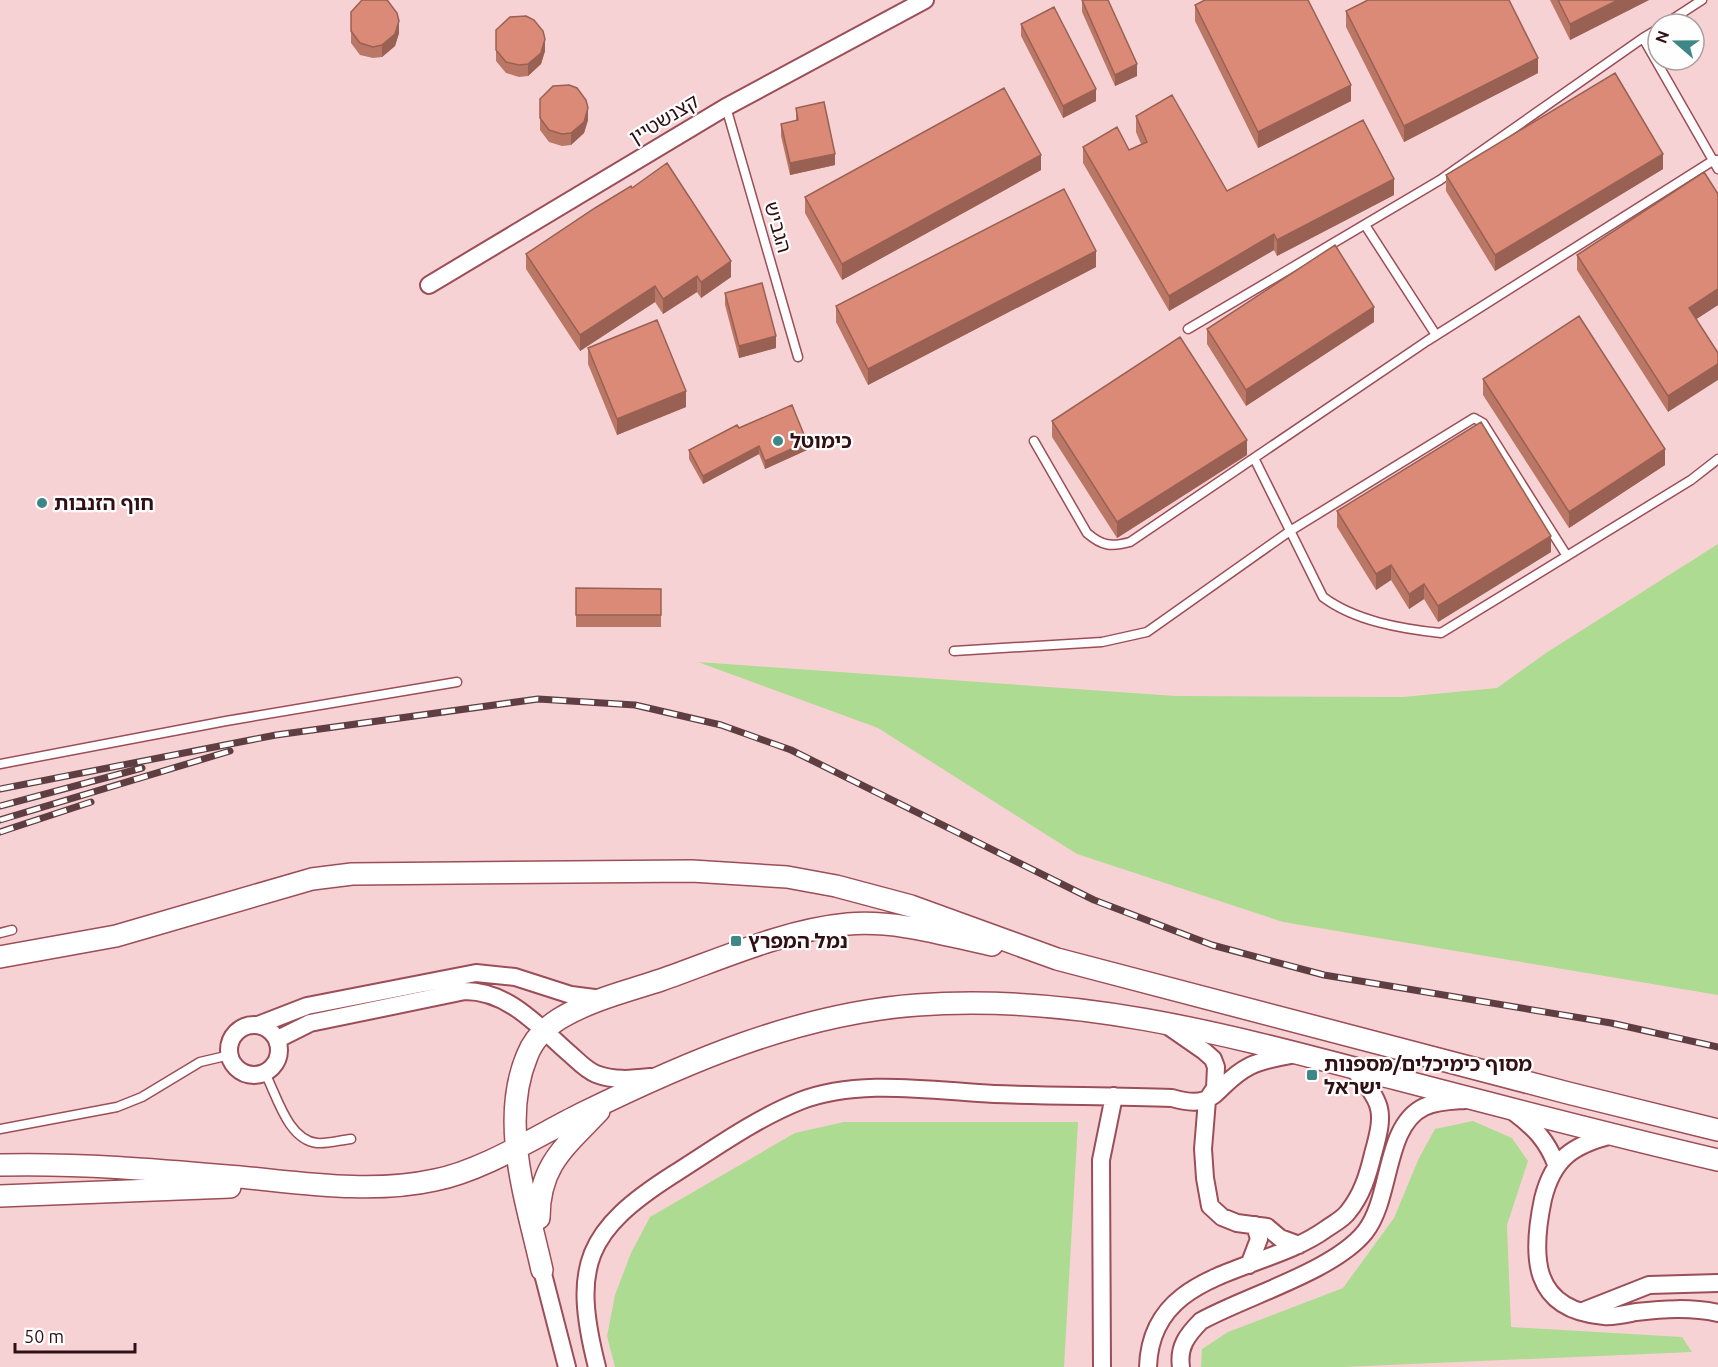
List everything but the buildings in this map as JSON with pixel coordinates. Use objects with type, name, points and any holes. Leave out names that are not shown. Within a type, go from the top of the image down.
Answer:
[{"type":"street","name":"קצנשטיין","points":[[429,285],[726,106],[925,0]]},
{"type":"street","points":[[0,957],[116,936],[312,879],[352,874],[692,871],[787,877],[868,893],[963,924],[1057,959]]},
{"type":"street","points":[[567,1367],[542,1270],[517,1146],[514,1115],[518,1080],[527,1054],[544,1030],[560,1019],[606,999],[801,933],[849,924],[900,926],[1057,959],[1545,1088],[1718,1130]]},
{"type":"street","points":[[258,1025],[266,1027],[278,1039],[279,1055],[272,1069],[265,1073],[250,1075],[237,1068],[230,1055],[229,1047],[237,1032],[244,1027],[258,1025],[307,1006],[476,973],[515,977],[571,995],[606,999]]},
{"type":"street","points":[[278,1039],[310,1023],[465,991],[480,991],[495,995],[523,1012],[595,1073],[612,1079],[662,1076]]},
{"type":"street","points":[[0,1166],[109,1165],[295,1182],[381,1187],[438,1180],[467,1170],[704,1057],[775,1032],[861,1012],[916,1005],[975,1002],[1056,1006],[1167,1025],[1299,1053],[1510,1109],[1718,1160]]},
{"type":"street","points":[[1167,1025],[1213,1059],[1217,1077],[1215,1088],[1207,1100],[1203,1149],[1204,1178],[1210,1206],[1222,1218],[1237,1223],[1267,1227],[1280,1238],[1299,1245]]},
{"type":"street","points":[[597,1367],[586,1325],[584,1291],[588,1267],[610,1223],[656,1186],[750,1125],[802,1100],[847,1091],[911,1088],[994,1094],[1172,1098],[1199,1104],[1250,1066],[1299,1053]]},
{"type":"street","points":[[1148,1367],[1148,1350],[1155,1327],[1168,1308],[1191,1290],[1249,1264],[1312,1240],[1347,1214],[1367,1178],[1381,1116],[1376,1096],[1353,1068]]},
{"type":"street","points":[[1102,1367],[1101,1161],[1114,1096]]},
{"type":"street","points":[[1181,1367],[1179,1357],[1186,1336],[1201,1321],[1346,1251],[1365,1232],[1378,1209],[1398,1136],[1413,1114],[1438,1102],[1474,1099]]},
{"type":"street","points":[[542,1270],[539,1194],[545,1177],[558,1155],[610,1100]]},
{"type":"street","points":[[1510,1109],[1535,1128],[1549,1144],[1556,1164]]},
{"type":"street","points":[[1612,1135],[1585,1142],[1570,1151],[1556,1164],[1544,1197],[1539,1226],[1536,1257],[1539,1276],[1550,1292],[1563,1303],[1582,1311],[1604,1316],[1698,1308],[1718,1313]]},
{"type":"street","points":[[0,1196],[160,1191],[295,1182]]},
{"type":"street","points":[[1249,1264],[1259,1239],[1255,1225]]},
{"type":"street","points":[[1582,1311],[1649,1285],[1718,1283]]},
{"type":"lane","points":[[1684,12],[1702,0]]},
{"type":"lane","points":[[1188,329],[1440,180],[1646,36]]},
{"type":"lane","points":[[1643,38],[1716,160],[1718,169]]},
{"type":"lane","name":"הגביש","points":[[726,106],[798,357]]},
{"type":"lane","points":[[1034,441],[1088,533],[1098,542],[1111,547],[1130,542],[1308,419],[1436,335],[1716,160]]},
{"type":"lane","points":[[1365,225],[1436,335]]},
{"type":"lane","points":[[954,651],[1102,642],[1147,632],[1290,531],[1474,418],[1483,423],[1567,556]]},
{"type":"lane","points":[[1254,458],[1323,597],[1341,611],[1415,631],[1441,633],[1691,480],[1718,459]]},
{"type":"lane","points":[[0,764],[226,721],[457,682]]},
{"type":"lane","points":[[0,933],[12,930]]},
{"type":"lane","points":[[0,1129],[117,1107],[142,1096],[200,1062],[230,1055]]},
{"type":"lane","points":[[265,1073],[295,1131],[306,1141],[320,1143],[351,1139]]},
{"type":"green space","points":[[1718,544],[1718,995],[1283,922],[1077,854],[878,728],[698,662],[1175,696],[1403,697],[1497,688],[1549,651]]},
{"type":"green space","points":[[1473,1121],[1512,1138],[1528,1161],[1507,1225],[1511,1327],[1682,1337],[1692,1352],[1342,1367],[1201,1367],[1202,1349],[1228,1332],[1343,1288],[1394,1218],[1419,1158],[1435,1129]]},
{"type":"green space","points":[[844,1122],[1078,1122],[1064,1367],[615,1367],[607,1336],[615,1295],[631,1253],[650,1217],[795,1133]]},
{"type":"railway","points":[[0,789],[276,735],[538,699],[635,705],[721,725],[791,750],[1094,900],[1212,945],[1324,975],[1611,1023],[1718,1047]]},
{"type":"railway","points":[[0,820],[230,751]]},
{"type":"railway","points":[[0,806],[142,768]]},
{"type":"railway","points":[[0,832],[91,802]]},
{"type":"place","name":"כימוטל","points":[[778,441]]},
{"type":"place","name":"חוף הזנבות","points":[[42,503]]},
{"type":"place","name":"נמל המפרץ","points":[[736,941]]},
{"type":"place","name":"מסוף כימיכלים/מספנות ישראל","points":[[1312,1075]]}]
